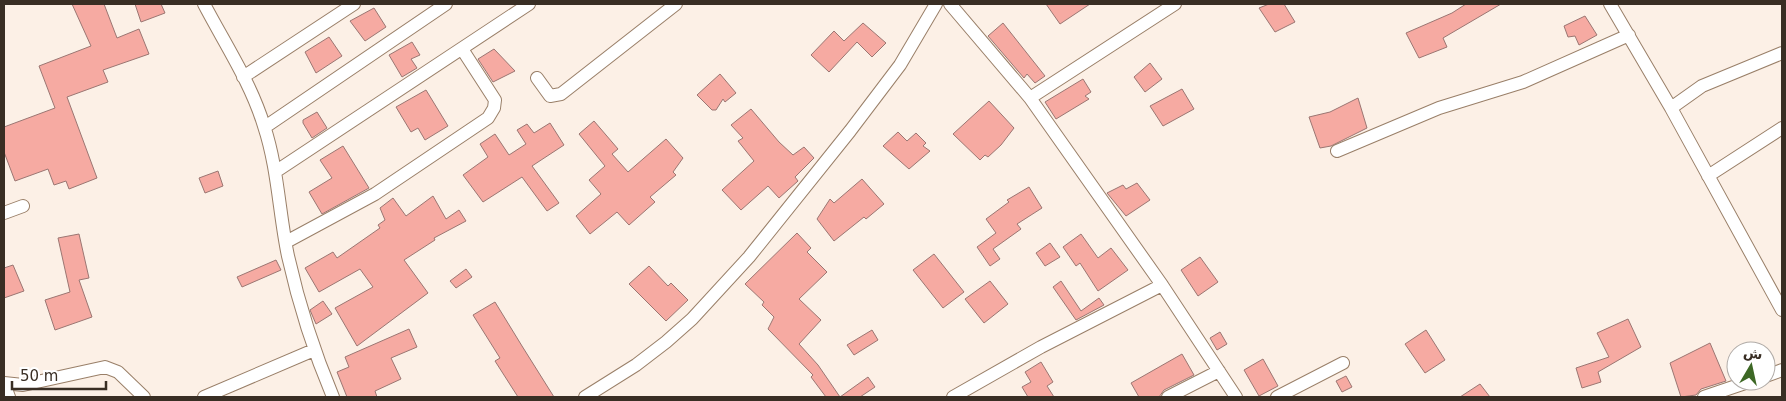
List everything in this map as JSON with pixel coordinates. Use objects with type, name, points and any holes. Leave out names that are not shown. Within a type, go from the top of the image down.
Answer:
[{"type":"street","points":[[204,4],[254,94],[265,127],[275,172],[286,242],[314,350],[333,397]]},
{"type":"street","points":[[243,77],[354,4]]},
{"type":"street","points":[[265,127],[446,4]]},
{"type":"street","points":[[275,172],[529,4]]},
{"type":"street","points":[[538,78],[550,96],[561,94],[676,4]]},
{"type":"street","points":[[587,397],[636,365],[666,342],[692,319],[749,257],[850,132],[900,65],[936,4]]},
{"type":"street","points":[[950,4],[1030,98],[1162,285],[1220,370],[1236,397]]},
{"type":"street","points":[[1030,98],[1175,4]]},
{"type":"street","points":[[1610,4],[1671,108],[1782,310]]},
{"type":"street","points":[[1337,151],[1439,108],[1523,82],[1629,35]]},
{"type":"street","points":[[286,242],[376,194],[488,118],[494,108],[495,100],[462,50]]},
{"type":"street","points":[[1671,108],[1702,86],[1782,53]]},
{"type":"street","points":[[1708,176],[1782,128]]},
{"type":"street","points":[[4,213],[23,206]]},
{"type":"street","points":[[953,397],[1041,347],[1162,285]]},
{"type":"street","points":[[204,397],[314,350]]},
{"type":"street","points":[[1277,397],[1343,363]]},
{"type":"street","points":[[9,397],[4,383],[23,385],[105,367],[118,372],[144,397]]},
{"type":"street","points":[[1168,397],[1220,370]]},
{"type":"street","points":[[1704,397],[1726,390]]},
{"type":"building","points":[[72,4],[104,4],[117,38],[139,29],[149,54],[103,70],[108,82],[67,97],[97,178],[69,189],[66,181],[54,185],[48,169],[15,181],[4,152],[4,127],[55,108],[39,66],[91,46]]},
{"type":"building","points":[[135,4],[161,4],[165,13],[141,22]]},
{"type":"building","points":[[1046,4],[1090,4],[1060,24]]},
{"type":"building","points":[[1269,4],[1284,4],[1295,22],[1275,32],[1259,8]]},
{"type":"building","points":[[1466,4],[1501,4],[1443,38],[1447,47],[1419,58],[1406,33],[1452,13]]},
{"type":"building","points":[[374,8],[386,27],[365,41],[350,21]]},
{"type":"building","points":[[1585,16],[1597,35],[1579,45],[1575,36],[1568,37],[1564,26]]},
{"type":"building","points":[[863,23],[886,43],[872,57],[857,42],[829,72],[811,55],[834,31],[844,41]]},
{"type":"building","points":[[1003,23],[1045,76],[1035,83],[1027,74],[1024,78],[988,36]]},
{"type":"building","points":[[329,37],[342,56],[316,73],[305,52]]},
{"type":"building","points":[[412,42],[420,55],[411,59],[417,68],[402,77],[389,55]]},
{"type":"building","points":[[494,49],[515,71],[493,82],[478,59]]},
{"type":"building","points":[[1150,63],[1162,79],[1145,92],[1134,77]]},
{"type":"building","points":[[720,74],[736,93],[725,102],[723,99],[716,110],[712,110],[697,95]]},
{"type":"building","points":[[1083,79],[1091,92],[1085,96],[1089,99],[1056,119],[1045,102]]},
{"type":"building","points":[[1182,89],[1194,109],[1163,126],[1150,106]]},
{"type":"building","points":[[426,90],[448,126],[425,140],[418,128],[411,132],[396,107]]},
{"type":"building","points":[[1358,98],[1367,128],[1331,146],[1320,148],[1309,117],[1330,112]]},
{"type":"building","points":[[989,101],[1014,128],[1001,145],[988,157],[985,155],[980,160],[953,134]]},
{"type":"building","points":[[751,109],[779,142],[793,155],[804,147],[814,158],[795,177],[798,181],[779,198],[768,186],[741,210],[722,190],[754,161],[738,141],[743,138],[731,125]]},
{"type":"building","points":[[317,112],[327,128],[312,138],[303,120]]},
{"type":"building","points":[[594,121],[618,149],[612,154],[628,172],[666,139],[683,158],[673,172],[676,175],[650,197],[655,202],[629,225],[617,212],[590,234],[576,216],[601,194],[589,180],[605,166],[579,134]]},
{"type":"building","points":[[550,123],[564,145],[532,166],[559,203],[547,211],[522,177],[483,202],[463,175],[488,157],[480,144],[495,134],[509,155],[526,144],[517,130],[527,124],[534,133]]},
{"type":"building","points":[[898,132],[907,141],[916,133],[926,143],[923,146],[930,151],[909,169],[883,146]]},
{"type":"building","points":[[343,146],[369,188],[322,214],[309,192],[332,178],[320,160]]},
{"type":"building","points":[[218,171],[223,186],[205,193],[199,178]]},
{"type":"building","points":[[862,179],[884,204],[834,241],[817,219],[830,199],[834,203]]},
{"type":"building","points":[[1137,183],[1150,200],[1126,216],[1107,193],[1123,185],[1126,189]]},
{"type":"building","points":[[1029,187],[1042,208],[1017,224],[1021,229],[993,249],[1000,259],[990,266],[977,247],[996,233],[986,219],[1009,202],[1007,200]]},
{"type":"building","points":[[433,196],[446,219],[459,210],[466,221],[434,238],[435,240],[404,260],[428,293],[357,346],[335,308],[373,287],[360,269],[319,292],[305,268],[333,252],[337,258],[380,228],[378,225],[385,220],[380,208],[393,198],[406,216]]},
{"type":"building","points":[[797,233],[811,248],[807,252],[827,272],[799,299],[821,320],[799,344],[818,365],[840,397],[826,397],[811,377],[813,375],[768,329],[774,317],[762,305],[764,302],[745,284]]},
{"type":"building","points":[[79,234],[89,278],[79,280],[92,317],[55,330],[45,300],[70,292],[58,238]]},
{"type":"building","points":[[1081,234],[1098,258],[1111,248],[1128,270],[1098,291],[1080,263],[1076,266],[1063,247]]},
{"type":"building","points":[[1050,243],[1060,257],[1045,266],[1036,253]]},
{"type":"building","points":[[934,254],[964,292],[943,308],[913,270]]},
{"type":"building","points":[[1200,257],[1218,282],[1198,296],[1181,270]]},
{"type":"building","points":[[276,260],[281,270],[242,287],[237,277]]},
{"type":"building","points":[[13,265],[24,291],[4,298],[4,268]]},
{"type":"building","points":[[649,266],[668,286],[671,283],[688,300],[666,321],[629,284]]},
{"type":"building","points":[[466,269],[472,277],[456,288],[450,281]]},
{"type":"building","points":[[990,281],[1008,304],[984,323],[965,299]]},
{"type":"building","points":[[1061,281],[1081,311],[1099,298],[1104,305],[1076,320],[1053,287]]},
{"type":"building","points":[[323,301],[332,314],[316,324],[310,310]]},
{"type":"building","points":[[495,302],[554,397],[518,397],[495,361],[500,358],[473,315]]},
{"type":"building","points":[[1628,319],[1641,347],[1598,372],[1601,382],[1582,388],[1576,368],[1609,357],[1597,333]]},
{"type":"building","points":[[409,329],[417,347],[391,358],[401,379],[375,391],[377,397],[347,397],[337,372],[349,367],[345,357]]},
{"type":"building","points":[[872,330],[878,340],[854,355],[847,345]]},
{"type":"building","points":[[1426,330],[1445,360],[1425,373],[1405,344]]},
{"type":"building","points":[[1220,332],[1227,344],[1217,350],[1210,338]]},
{"type":"building","points":[[1710,343],[1726,381],[1701,389],[1696,395],[1681,397],[1670,363]]},
{"type":"building","points":[[1182,354],[1194,375],[1164,390],[1159,397],[1139,397],[1131,383]]},
{"type":"building","points":[[1263,359],[1278,386],[1259,396],[1244,370]]},
{"type":"building","points":[[1041,362],[1053,382],[1047,386],[1054,397],[1028,397],[1022,387],[1031,382],[1025,372]]},
{"type":"building","points":[[1346,376],[1352,387],[1342,392],[1336,381]]},
{"type":"building","points":[[868,377],[875,387],[860,397],[840,397]]},
{"type":"building","points":[[1480,384],[1490,397],[1460,397]]}]
